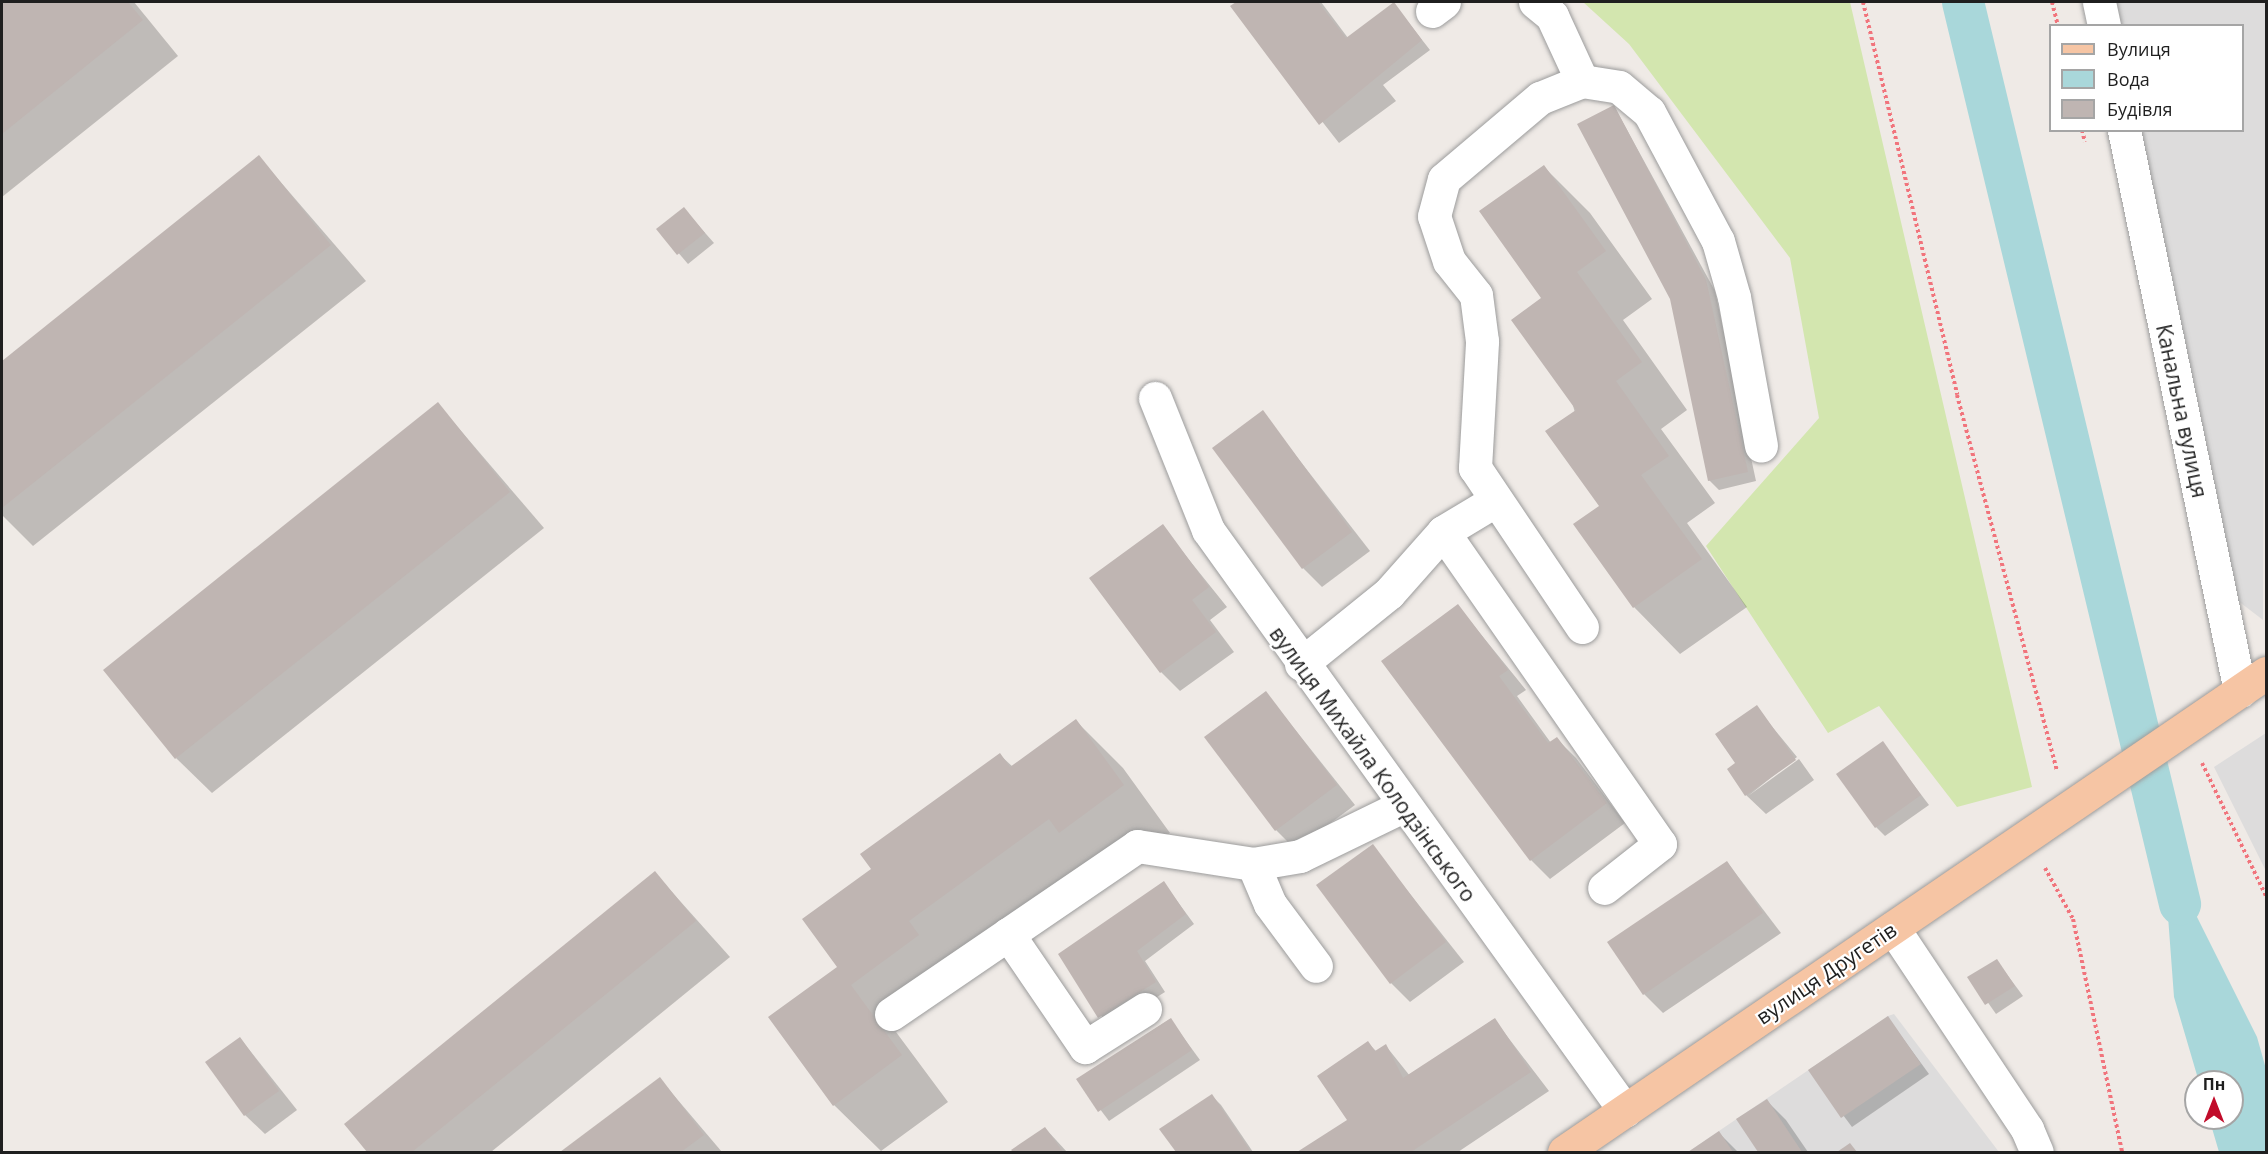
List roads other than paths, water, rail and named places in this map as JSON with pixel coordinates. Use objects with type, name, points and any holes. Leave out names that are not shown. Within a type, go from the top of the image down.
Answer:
[{"type":"main road","name":"вулиця Другетів","points":[[1564,1152],[2253,682]]},
{"type":"street","points":[[1535,2],[1552,16],[1582,81]]},
{"type":"street","points":[[2099,2],[2104,24]]},
{"type":"street","points":[[1582,627],[1493,502],[1475,468],[1482,341],[1476,295],[1449,261],[1434,216],[1444,179],[1540,98],[1582,81],[1619,87],[1649,112],[1712,230],[1734,297],[1761,446]]},
{"type":"street","name":"Канальна вулиця","points":[[2124,132],[2253,682]]},
{"type":"street","name":"вулиця Михайла Колодзінського","points":[[1155,398],[1208,530],[1301,664],[1625,1111]]},
{"type":"street","points":[[1301,664],[1389,593],[1443,532],[1493,502]]},
{"type":"street","points":[[1443,532],[1660,844],[1604,888]]},
{"type":"street","points":[[891,1014],[1137,846],[1253,864],[1300,856],[1403,806]]},
{"type":"street","points":[[1253,864],[1270,904],[1316,966]]},
{"type":"street","points":[[1893,928],[2027,1129],[2037,1152]]},
{"type":"street","points":[[1008,934],[1084,1047],[1145,1010]]},
{"type":"water","points":[[2163,849],[2257,1037],[2266,1069],[2266,1152],[2219,1152],[2213,1130],[2244,1130],[2244,1070],[2195,1070],[2174,997]]},
{"type":"waterway","points":[[1963,2],[2180,904]]}]
